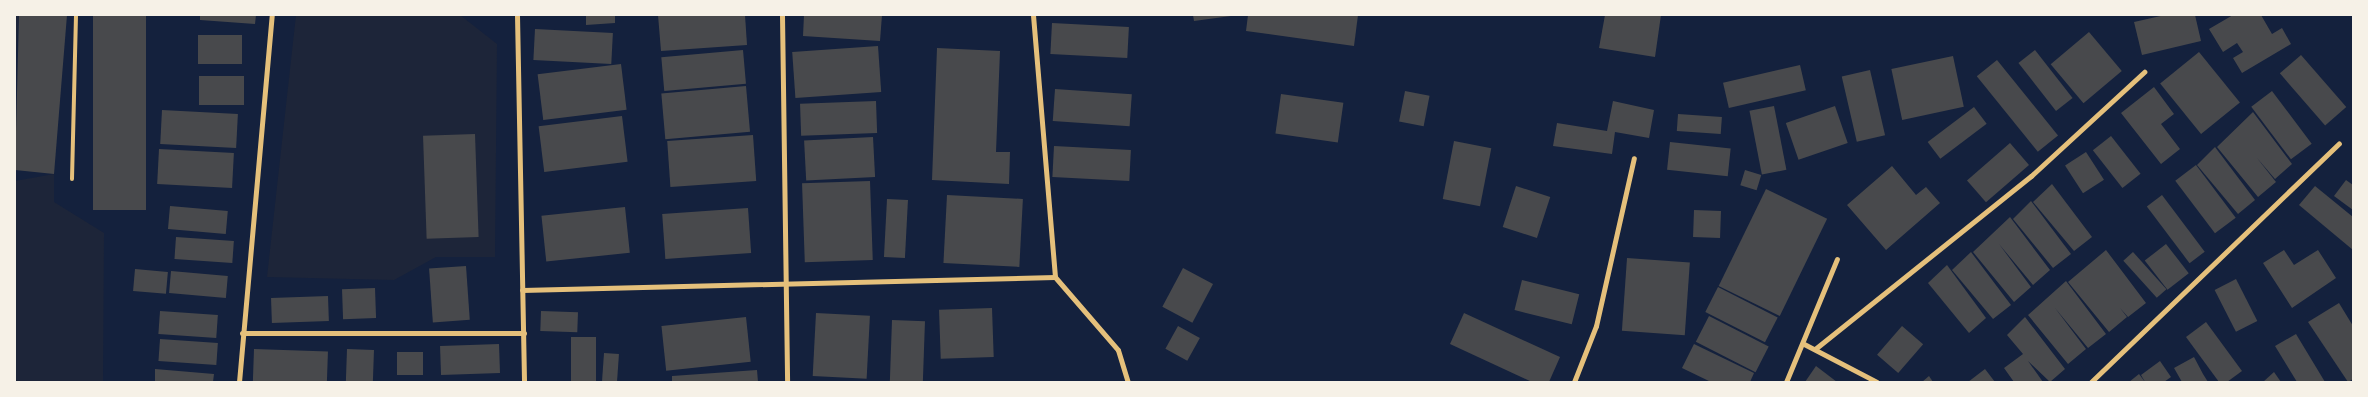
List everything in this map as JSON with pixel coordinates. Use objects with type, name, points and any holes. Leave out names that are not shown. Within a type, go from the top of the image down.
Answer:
[{"type":"street","points":[[239,382],[272,15]]},
{"type":"street","points":[[518,15],[524,382]]},
{"type":"street","points":[[782,15],[783,282],[787,382]]},
{"type":"street","points":[[1033,15],[1055,277],[1118,350],[1128,382]]},
{"type":"street","points":[[1815,349],[2031,176],[2144,72]]},
{"type":"street","points":[[2092,382],[2338,143]]},
{"type":"street","points":[[1575,382],[1596,326],[1634,158]]},
{"type":"street","points":[[1786,382],[1804,344],[1837,259]]},
{"type":"street","points":[[522,290],[783,282],[1055,277]]},
{"type":"street","points":[[242,333],[524,333]]},
{"type":"street","points":[[1804,344],[1877,382]]},
{"type":"lane","points":[[72,179],[76,15]]},
{"type":"shaded area","points":[[15,15],[19,15],[15,67]]},
{"type":"shaded area","points":[[296,15],[460,15],[497,44],[495,257],[436,257],[394,280],[267,277]]},
{"type":"shaded area","points":[[54,174],[54,202],[104,233],[103,382],[15,382],[15,181]]},
{"type":"building","points":[[19,15],[67,15],[54,174],[15,170]]},
{"type":"building","points":[[93,15],[146,15],[146,210],[93,210]]},
{"type":"building","points":[[200,15],[256,15],[255,24],[200,20]]},
{"type":"building","points":[[586,15],[615,15],[615,23],[586,25]]},
{"type":"building","points":[[658,15],[745,15],[747,45],[661,51]]},
{"type":"building","points":[[804,15],[882,15],[880,41],[803,36]]},
{"type":"building","points":[[1193,15],[1231,15],[1231,16],[1194,21]]},
{"type":"building","points":[[1248,15],[1358,15],[1354,46],[1246,31]]},
{"type":"building","points":[[1605,15],[1661,15],[1655,57],[1599,48]]},
{"type":"building","points":[[2165,15],[2195,15],[2201,41],[2142,55],[2134,22]]},
{"type":"building","points":[[2233,15],[2261,15],[2272,34],[2282,28],[2291,44],[2242,73],[2233,58],[2243,52],[2237,43],[2223,52],[2209,29]]},
{"type":"building","points":[[1052,23],[1129,27],[1127,58],[1050,54]]},
{"type":"building","points":[[535,29],[613,33],[611,64],[533,60]]},
{"type":"building","points":[[2089,32],[2122,71],[2083,103],[2051,64]]},
{"type":"building","points":[[198,35],[242,35],[242,64],[198,64]]},
{"type":"building","points":[[878,46],[881,92],[795,98],[792,52]]},
{"type":"building","points":[[937,48],[1000,51],[996,152],[1010,152],[1009,184],[932,180]]},
{"type":"building","points":[[743,50],[746,84],[664,91],[661,57]]},
{"type":"building","points":[[2035,50],[2073,98],[2056,111],[2018,63]]},
{"type":"building","points":[[2199,52],[2240,103],[2201,134],[2160,83]]},
{"type":"building","points":[[2301,55],[2346,107],[2325,125],[2280,73]]},
{"type":"building","points":[[1953,56],[1964,107],[1902,120],[1891,69]]},
{"type":"building","points":[[1997,60],[2058,135],[2038,152],[1977,76]]},
{"type":"building","points":[[621,64],[627,110],[543,120],[538,74]]},
{"type":"building","points":[[1800,65],[1806,90],[1729,108],[1723,83]]},
{"type":"building","points":[[1870,70],[1885,135],[1857,142],[1842,77]]},
{"type":"building","points":[[199,76],[244,76],[244,105],[199,105]]},
{"type":"building","points":[[746,86],[750,132],[665,139],[661,93]]},
{"type":"building","points":[[2154,87],[2174,114],[2161,124],[2180,149],[2161,164],[2121,113]]},
{"type":"building","points":[[1055,89],[1132,94],[1130,126],[1053,121]]},
{"type":"building","points":[[1405,91],[1430,96],[1424,126],[1399,121]]},
{"type":"building","points":[[2272,91],[2312,144],[2291,159],[2251,107]]},
{"type":"building","points":[[1281,94],[1343,103],[1338,142],[1275,134]]},
{"type":"building","points":[[876,101],[877,133],[801,136],[800,104]]},
{"type":"building","points":[[1613,101],[1654,110],[1649,138],[1615,132],[1612,154],[1553,146],[1557,123],[1607,131]]},
{"type":"building","points":[[1774,106],[1786,170],[1762,175],[1749,111]]},
{"type":"building","points":[[1835,106],[1848,143],[1799,160],[1786,123]]},
{"type":"building","points":[[1974,107],[1987,124],[1940,159],[1928,142]]},
{"type":"building","points":[[162,110],[238,114],[236,148],[160,144]]},
{"type":"building","points":[[2253,112],[2292,164],[2275,179],[2257,158],[2276,182],[2258,197],[2217,147]]},
{"type":"building","points":[[1678,114],[1722,117],[1721,134],[1677,131]]},
{"type":"building","points":[[622,116],[628,162],[544,172],[539,126]]},
{"type":"building","points":[[475,134],[479,237],[427,239],[423,136]]},
{"type":"building","points":[[753,135],[756,181],[670,187],[667,141]]},
{"type":"building","points":[[2111,136],[2141,174],[2122,188],[2093,150]]},
{"type":"building","points":[[873,137],[875,177],[806,181],[804,141]]},
{"type":"building","points":[[1454,141],[1491,148],[1480,206],[1443,199]]},
{"type":"building","points":[[1670,142],[1731,148],[1728,176],[1667,170]]},
{"type":"building","points":[[2010,143],[2029,165],[1986,202],[1967,180]]},
{"type":"building","points":[[1054,146],[1131,150],[1129,181],[1052,177]]},
{"type":"building","points":[[2215,147],[2255,200],[2238,214],[2197,165]]},
{"type":"building","points":[[159,149],[234,153],[232,188],[157,184]]},
{"type":"building","points":[[2086,152],[2104,180],[2083,193],[2065,166]]},
{"type":"building","points":[[2196,165],[2236,218],[2215,233],[2175,181]]},
{"type":"building","points":[[1892,166],[1916,195],[1926,187],[1940,203],[1886,250],[1847,205]]},
{"type":"building","points":[[1745,170],[1761,175],[1757,190],[1740,185]]},
{"type":"building","points":[[2346,180],[2353,185],[2353,210],[2334,196]]},
{"type":"building","points":[[870,181],[873,260],[805,262],[802,183]]},
{"type":"building","points":[[2052,184],[2092,237],[2074,251],[2033,202]]},
{"type":"building","points":[[1516,186],[1550,197],[1537,238],[1503,227]]},
{"type":"building","points":[[2315,186],[2353,217],[2353,250],[2299,205]]},
{"type":"building","points":[[1766,189],[1827,219],[1780,316],[1719,286]]},
{"type":"building","points":[[947,195],[1023,199],[1019,267],[943,263]]},
{"type":"building","points":[[2162,195],[2205,252],[2190,263],[2147,206]]},
{"type":"building","points":[[887,199],[908,200],[905,258],[884,257]]},
{"type":"building","points":[[2031,201],[2071,254],[2053,268],[2013,219]]},
{"type":"building","points":[[170,206],[228,211],[226,234],[168,229]]},
{"type":"building","points":[[625,207],[630,253],[546,262],[541,216]]},
{"type":"building","points":[[748,208],[751,253],[665,259],[662,214]]},
{"type":"building","points":[[1694,210],[1721,211],[1720,238],[1693,237]]},
{"type":"building","points":[[2010,217],[2050,270],[2033,285],[1999,244],[2031,287],[2014,302],[1973,252]]},
{"type":"building","points":[[176,237],[234,241],[232,263],[174,259]]},
{"type":"building","points":[[2166,244],[2189,273],[2168,290],[2145,261]]},
{"type":"building","points":[[2106,250],[2146,303],[2128,317],[2120,308],[2127,317],[2109,332],[2068,282]]},
{"type":"building","points":[[2284,250],[2294,265],[2318,250],[2336,278],[2292,308],[2263,263]]},
{"type":"building","points":[[1971,252],[2011,305],[1993,319],[1952,270]]},
{"type":"building","points":[[2133,252],[2166,289],[2157,298],[2123,261]]},
{"type":"building","points":[[1627,258],[1690,262],[1685,335],[1622,331]]},
{"type":"building","points":[[1947,265],[1986,318],[1969,333],[1928,283]]},
{"type":"building","points":[[466,266],[470,320],[433,322],[429,269]]},
{"type":"building","points":[[1183,268],[1213,284],[1192,323],[1162,307]]},
{"type":"building","points":[[135,269],[168,272],[166,294],[133,291]]},
{"type":"building","points":[[171,271],[228,276],[226,298],[169,293]]},
{"type":"building","points":[[2236,279],[2257,321],[2236,332],[2215,290]]},
{"type":"building","points":[[1522,280],[1579,294],[1572,324],[1515,310]]},
{"type":"building","points":[[2066,281],[2106,334],[2088,348],[2055,308],[2086,349],[2068,364],[2028,315]]},
{"type":"building","points":[[1718,287],[1778,317],[1765,342],[1705,312]]},
{"type":"building","points":[[375,288],[376,318],[343,319],[342,289]]},
{"type":"building","points":[[328,296],[329,321],[272,323],[271,298]]},
{"type":"building","points":[[2339,303],[2353,326],[2353,379],[2348,382],[2308,322]]},
{"type":"building","points":[[992,308],[994,357],[941,359],[939,310]]},
{"type":"building","points":[[160,311],[218,315],[216,338],[158,334]]},
{"type":"building","points":[[541,311],[578,312],[577,332],[540,331]]},
{"type":"building","points":[[816,313],[870,316],[867,379],[813,376]]},
{"type":"building","points":[[1464,313],[1560,357],[1549,382],[1532,382],[1450,344]]},
{"type":"building","points":[[1709,316],[1769,346],[1756,372],[1696,342]]},
{"type":"building","points":[[746,317],[751,362],[666,371],[661,326]]},
{"type":"building","points":[[2025,317],[2065,369],[2050,382],[2028,361],[2043,382],[2014,382],[2004,368],[2023,354],[2007,335]]},
{"type":"building","points":[[892,320],[925,321],[923,382],[890,382]]},
{"type":"building","points":[[2206,322],[2242,371],[2227,382],[2219,382],[2186,337]]},
{"type":"building","points":[[1178,326],[1200,338],[1187,361],[1165,349]]},
{"type":"building","points":[[1902,326],[1923,344],[1898,373],[1877,355]]},
{"type":"building","points":[[2296,334],[2325,382],[2297,382],[2275,346]]},
{"type":"building","points":[[571,337],[596,337],[596,382],[571,382]]},
{"type":"building","points":[[160,339],[218,343],[216,365],[158,361]]},
{"type":"building","points":[[499,344],[500,373],[441,375],[440,346]]},
{"type":"building","points":[[1694,344],[1754,373],[1750,382],[1711,382],[1682,368]]},
{"type":"building","points":[[254,349],[328,352],[327,382],[253,382]]},
{"type":"building","points":[[347,349],[374,350],[373,382],[346,382]]},
{"type":"building","points":[[397,352],[423,352],[423,375],[397,375]]},
{"type":"building","points":[[604,353],[619,354],[617,382],[602,382]]},
{"type":"building","points":[[2194,357],[2208,382],[2182,382],[2174,368]]},
{"type":"building","points":[[2160,361],[2171,377],[2164,382],[2145,382],[2141,375]]},
{"type":"building","points":[[1816,366],[1837,382],[1805,382]]},
{"type":"building","points":[[155,369],[214,374],[213,382],[155,382]]},
{"type":"building","points":[[1985,369],[1995,382],[1968,382]]},
{"type":"building","points":[[757,370],[758,382],[672,382],[672,376]]},
{"type":"building","points":[[2274,372],[2281,382],[2263,382]]},
{"type":"building","points":[[2139,374],[2145,382],[2129,382]]},
{"type":"building","points":[[1929,376],[1933,382],[1922,382]]}]
